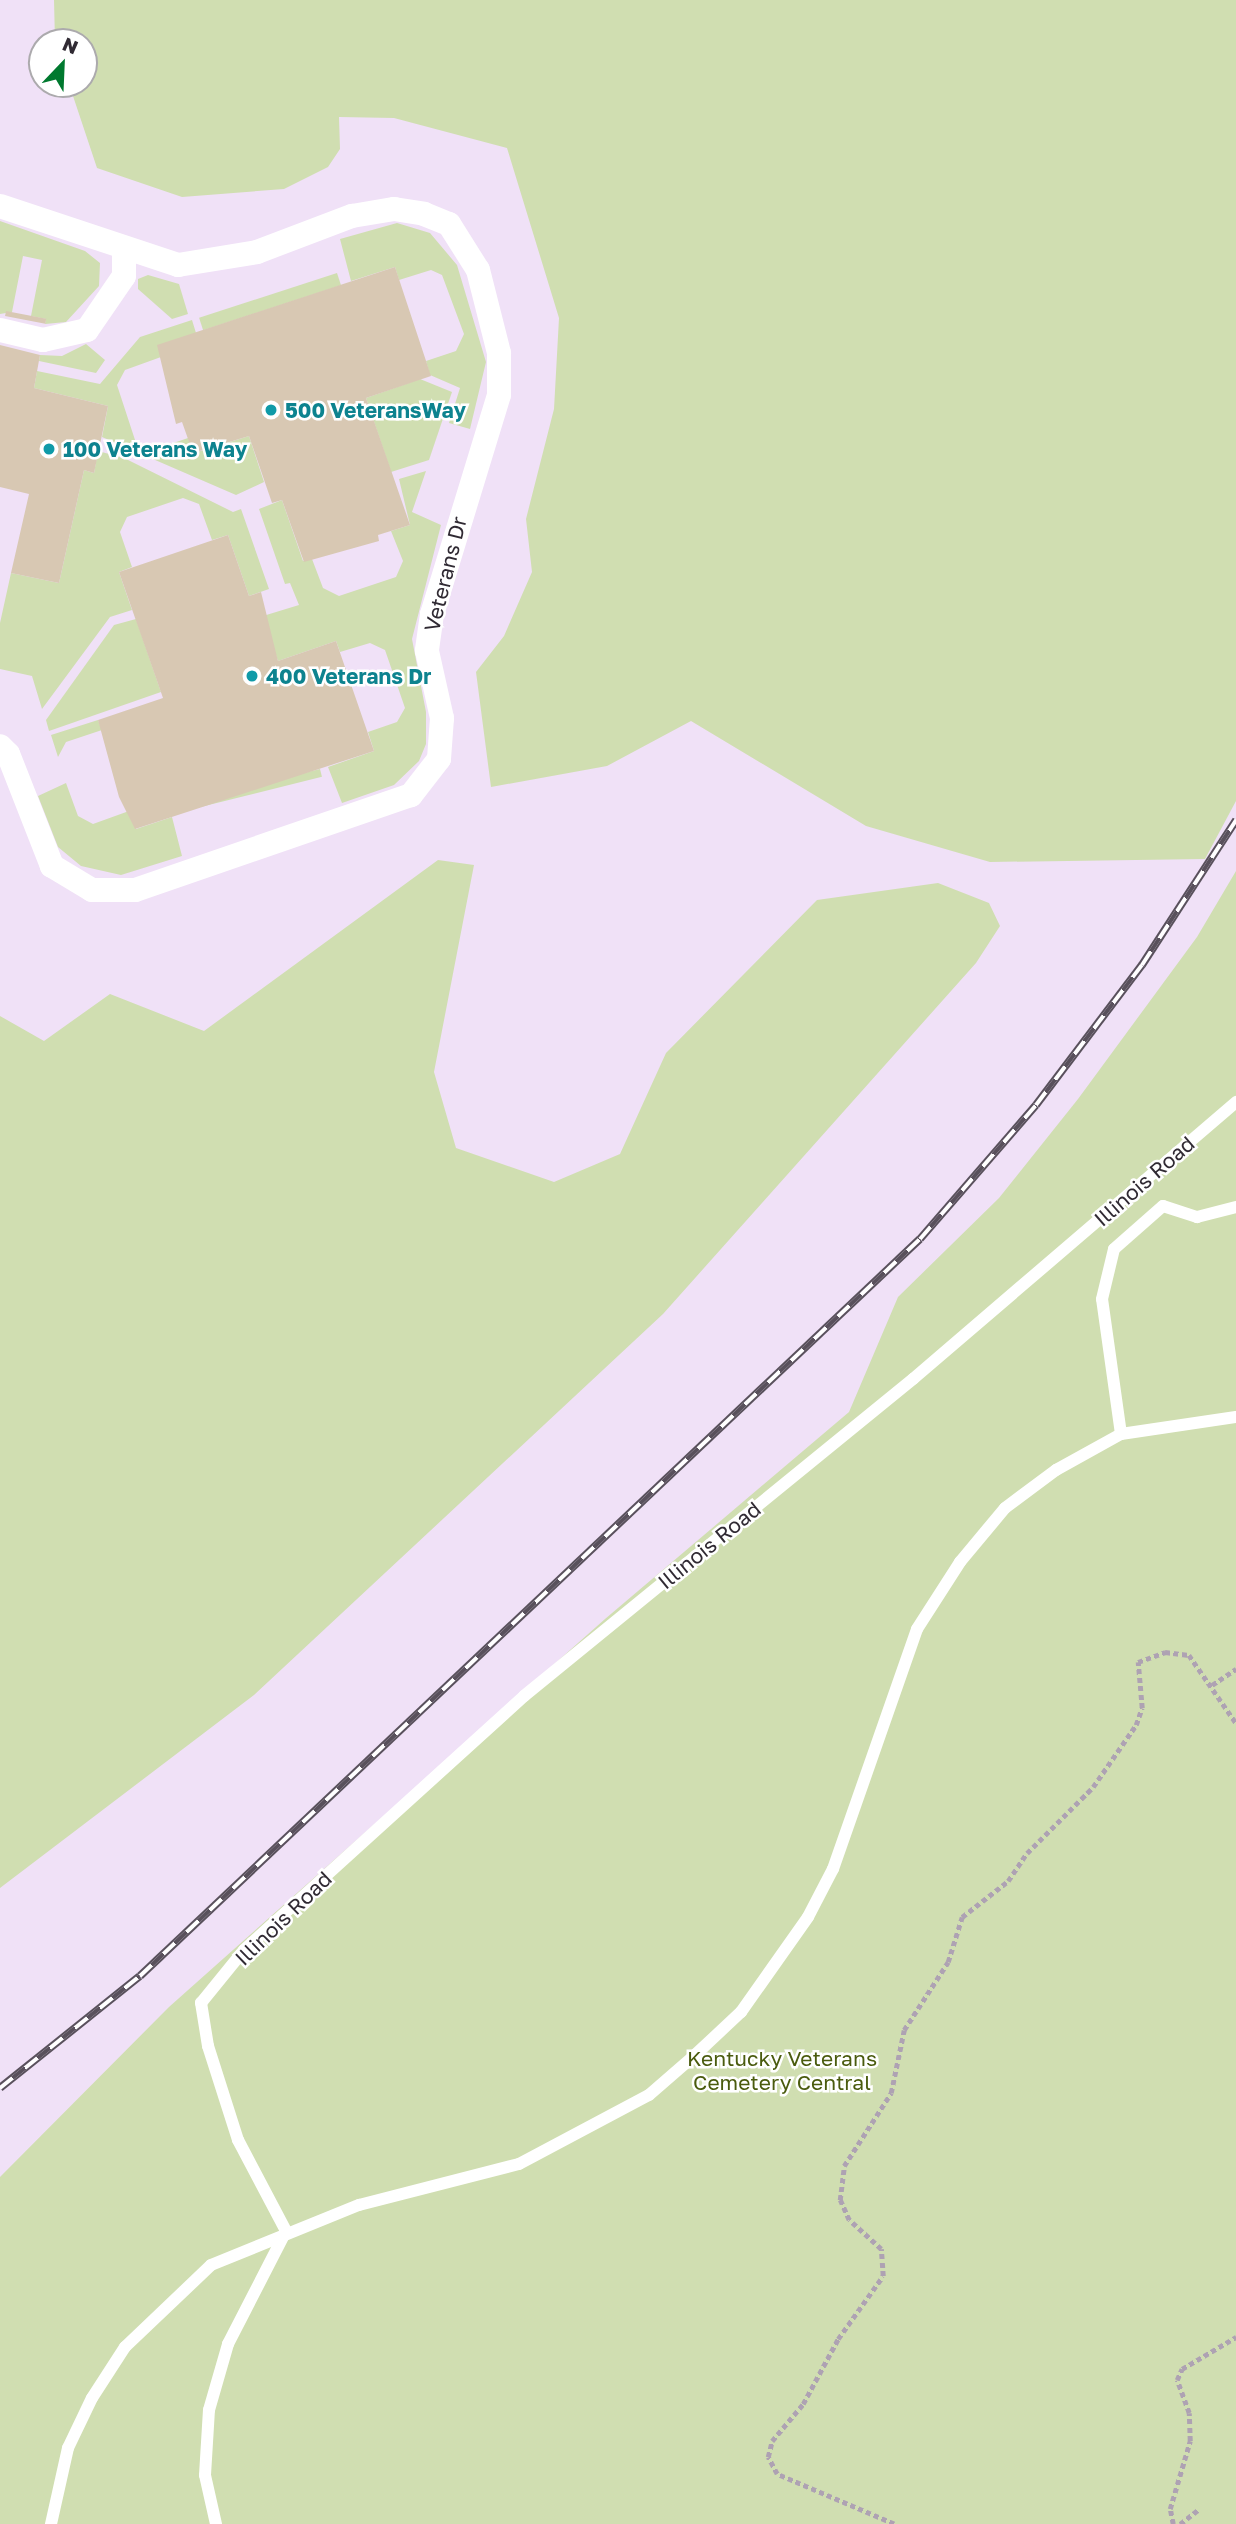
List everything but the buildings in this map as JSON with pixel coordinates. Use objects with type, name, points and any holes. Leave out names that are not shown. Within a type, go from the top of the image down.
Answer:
[{"type":"street","name":"Veterans Dr","points":[[0,206],[178,265],[257,252],[352,216],[394,209],[449,224],[478,270],[499,353],[499,395],[432,614],[427,651],[442,718],[439,759],[411,795],[367,813],[135,890],[92,890],[52,866],[8,754],[0,747]]},
{"type":"street","points":[[0,330],[43,340],[87,330],[124,276],[124,249]]},
{"type":"lane","name":"Illinois Road","points":[[286,2231],[238,2140],[208,2046],[201,2003],[244,1950],[524,1696],[923,1370],[1235,1105]]},
{"type":"lane","points":[[1121,1434],[1102,1299],[1114,1249],[1163,1206],[1197,1217],[1236,1206]]},
{"type":"lane","points":[[51,2524],[68,2448],[125,2347],[211,2265],[286,2231],[359,2205],[519,2164],[590,2131],[649,2095],[741,2012],[778,1966],[833,1869],[917,1629],[960,1562],[1005,1508],[1056,1470],[1121,1434],[1236,1417]]},
{"type":"lane","points":[[216,2524],[205,2475],[209,2410],[228,2344],[286,2231]]},
{"type":"path","points":[[894,2524],[777,2474],[768,2457],[772,2441],[803,2404],[838,2339],[883,2276],[881,2249],[849,2220],[840,2200],[844,2166],[891,2093],[904,2030],[948,1962],[962,1917],[1008,1881],[1027,1853],[1093,1787],[1136,1725],[1142,1708],[1138,1662],[1165,1652],[1189,1655],[1236,1723]]},
{"type":"path","points":[[1212,1685],[1236,1669]]},
{"type":"path","points":[[1173,2524],[1170,2509],[1190,2441],[1189,2413],[1177,2380],[1182,2370],[1236,2337]]},
{"type":"path","points":[[1180,2524],[1198,2510]]},
{"type":"green space","points":[[54,0],[1236,0],[1236,801],[1205,859],[990,862],[866,826],[691,721],[607,766],[491,787],[476,672],[504,636],[532,572],[526,519],[554,409],[559,318],[507,148],[394,118],[339,117],[340,149],[328,167],[284,189],[182,197],[97,168],[74,98],[98,98],[98,28],[55,28]]},
{"type":"green space","points":[[0,221],[85,251],[100,263],[99,286],[66,322],[45,324],[46,319],[31,316],[42,260],[23,256],[12,312],[0,314]]},
{"type":"green space","points":[[397,223],[430,233],[457,265],[486,362],[470,429],[449,423],[460,388],[430,375],[426,361],[456,351],[464,334],[442,275],[431,270],[399,280],[395,267],[351,281],[340,239]]},
{"type":"green space","points":[[337,273],[341,285],[203,330],[199,318]]},
{"type":"green space","points":[[148,275],[179,284],[188,314],[172,319],[138,289],[138,279]]},
{"type":"green space","points":[[192,320],[196,333],[161,357],[125,370],[117,385],[136,443],[153,450],[188,438],[194,453],[249,436],[264,482],[236,495],[102,437],[108,406],[34,388],[37,371],[100,384],[140,337]]},
{"type":"green space","points":[[86,344],[105,360],[96,373],[39,361],[40,355],[62,356]]},
{"type":"green space","points":[[420,379],[452,392],[429,460],[391,472],[366,398]]},
{"type":"green space","points":[[98,451],[124,458],[233,512],[241,509],[269,589],[249,596],[228,535],[212,540],[199,504],[183,498],[127,517],[120,532],[132,567],[119,572],[132,610],[110,617],[42,709],[32,676],[0,669],[0,623],[11,573],[59,583],[84,470],[94,473]]},
{"type":"green space","points":[[426,471],[412,512],[441,525],[412,639],[426,712],[426,744],[419,761],[394,785],[342,803],[328,767],[374,751],[368,732],[397,722],[405,708],[385,650],[370,643],[340,652],[336,641],[278,661],[263,616],[299,605],[290,583],[285,584],[259,509],[282,500],[303,561],[312,559],[323,588],[339,596],[396,577],[403,561],[391,531],[410,525],[399,479]]},
{"type":"green space","points":[[136,619],[161,692],[49,731],[46,720],[114,625]]},
{"type":"green space","points":[[98,720],[102,730],[66,742],[58,757],[51,735]]},
{"type":"green space","points":[[320,769],[322,777],[180,812],[178,804]]},
{"type":"green space","points":[[66,783],[78,816],[93,824],[129,811],[136,829],[172,817],[182,856],[121,875],[81,866],[58,847],[38,796]]},
{"type":"green space","points":[[438,860],[474,865],[434,1072],[456,1148],[554,1182],[620,1154],[666,1053],[817,900],[938,883],[989,903],[1000,926],[976,963],[663,1314],[254,1695],[0,1888],[0,1016],[44,1041],[110,994],[204,1031]]},
{"type":"green space","name":"Kentucky Veterans Cemetery Central","points":[[1236,871],[1236,2524],[0,2524],[0,2177],[169,2007],[605,1619],[849,1412],[898,1297],[999,1198],[1078,1099],[1197,937]]},
{"type":"railway","points":[[0,2088],[140,1976],[920,1239],[1036,1105],[1142,965],[1236,820]]},
{"type":"place","name":"500 VeteransWay","points":[[271,410]]},
{"type":"place","name":"100 Veterans Way","points":[[49,449]]},
{"type":"place","name":"400 Veterans Dr","points":[[252,676]]}]
